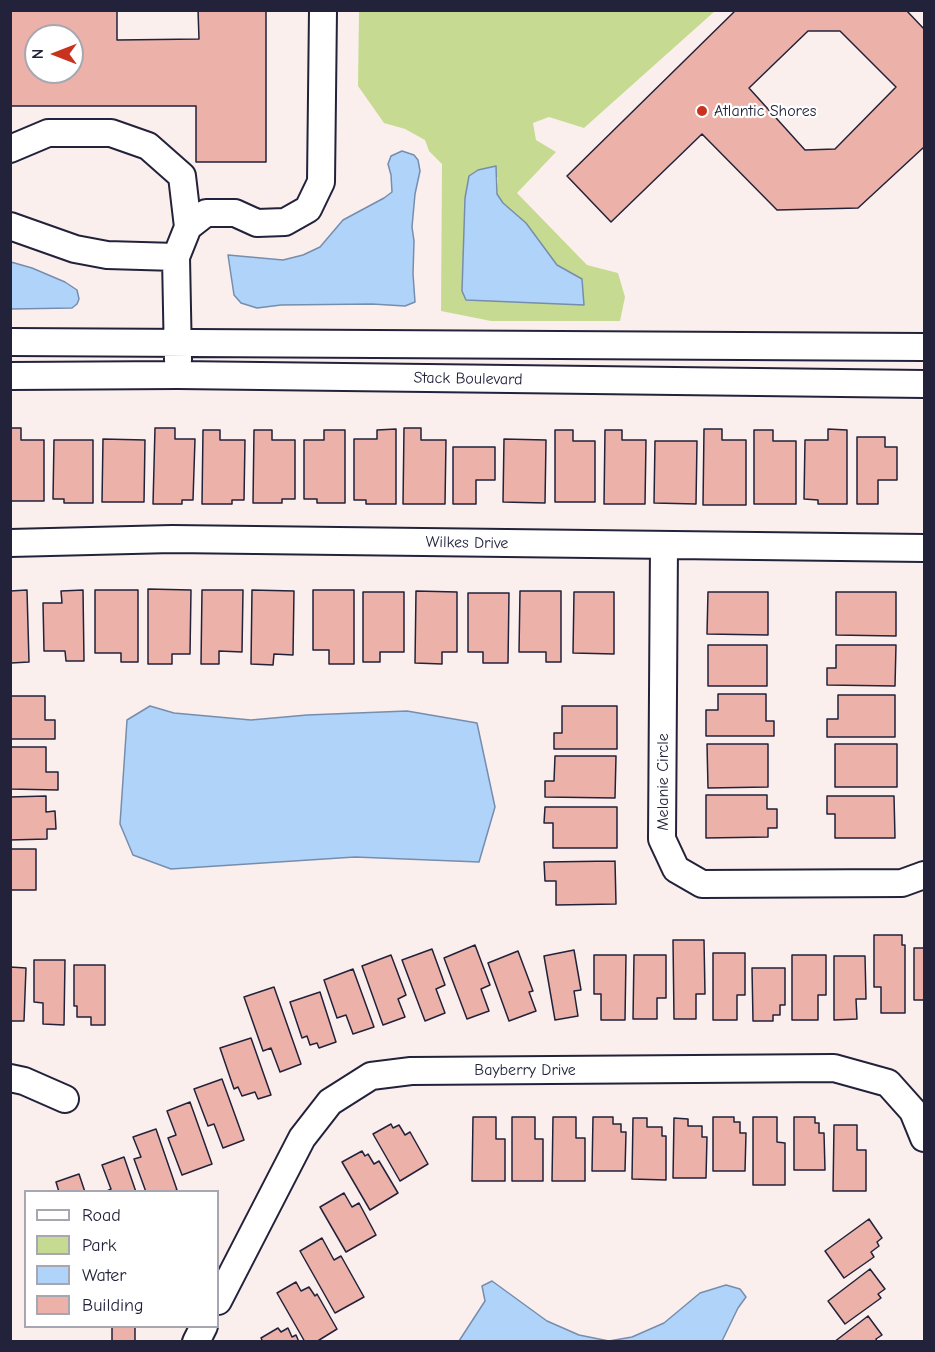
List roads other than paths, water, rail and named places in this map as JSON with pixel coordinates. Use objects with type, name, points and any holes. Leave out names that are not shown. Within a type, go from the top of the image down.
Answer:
[{"type":"street","points":[[188,227],[206,213],[235,213],[257,223],[285,222],[308,209],[321,182],[323,10]]},
{"type":"street","points":[[10,149],[48,133],[111,133],[148,146],[182,176],[188,227],[176,257],[178,375]]},
{"type":"street","points":[[10,226],[75,249],[107,255],[176,257]]},
{"type":"street","name":"Stack Boulevard","points":[[10,342],[924,347]]},
{"type":"street","name":"Stack Boulevard","points":[[10,376],[178,375],[924,384]]},
{"type":"street","name":"Wilkes Drive","points":[[10,543],[172,539],[924,548]]},
{"type":"street","name":"Melanie Circle","points":[[664,545],[662,840],[676,869],[702,884],[902,883],[924,875]]},
{"type":"street","name":"Bayberry Drive","points":[[219,1299],[302,1138],[330,1102],[371,1076],[411,1071],[834,1068],[888,1083],[913,1112],[924,1138]]},
{"type":"street","points":[[10,1078],[24,1081],[65,1100]]},
{"type":"water","points":[[402,151],[414,155],[418,160],[420,171],[412,227],[415,302],[405,306],[281,305],[257,308],[241,303],[234,295],[228,255],[283,260],[303,255],[320,247],[343,220],[392,192],[388,164],[391,156]]},
{"type":"water","points":[[496,166],[497,194],[503,203],[526,223],[557,265],[582,279],[584,305],[466,300],[462,291],[465,198],[469,176],[478,170]]},
{"type":"water","points":[[11,262],[65,282],[77,290],[79,299],[77,304],[72,308],[11,309]]},
{"type":"water","points":[[150,706],[174,713],[251,720],[407,711],[477,723],[495,807],[479,862],[355,857],[171,869],[133,855],[120,824],[127,720]]},
{"type":"water","points":[[492,1281],[547,1321],[579,1335],[609,1341],[459,1341],[485,1301],[482,1286]]},
{"type":"water","points":[[726,1285],[740,1289],[746,1297],[722,1341],[609,1341],[632,1337],[664,1323],[700,1293]]},
{"type":"place","name":"Atlantic Shores","points":[[702,111]]}]
